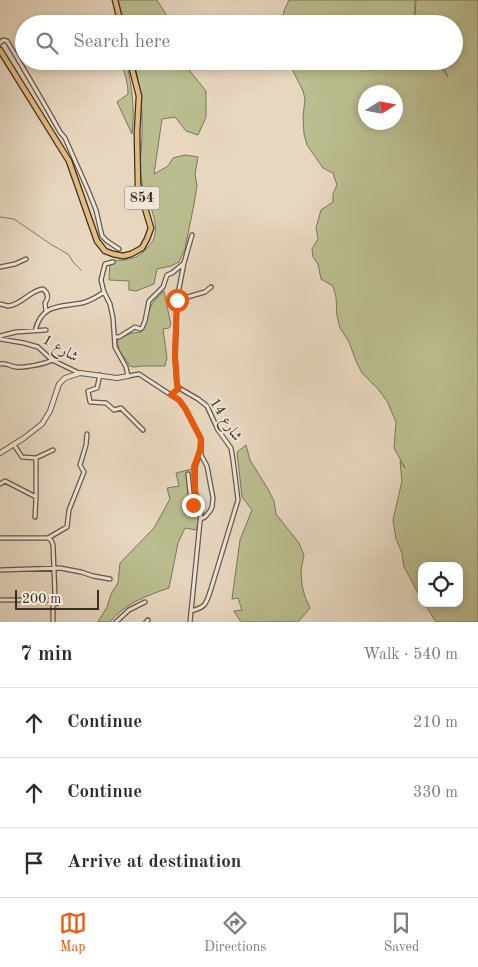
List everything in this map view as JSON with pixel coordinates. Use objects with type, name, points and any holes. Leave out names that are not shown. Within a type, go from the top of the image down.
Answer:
[{"type":"main road","points":[[115,0],[119,15]]},
{"type":"main road","name":"854","points":[[0,50],[69,161],[97,241],[105,250],[123,256],[142,248],[151,228],[138,185],[136,133],[139,96],[132,70]]},
{"type":"street","points":[[0,43],[4,40],[7,41],[15,55]]},
{"type":"street","points":[[23,70],[65,138],[96,210],[102,236],[119,249]]},
{"type":"street","points":[[171,395],[179,388],[177,385],[175,356],[177,300],[192,235]]},
{"type":"street","points":[[0,267],[15,264],[26,259]]},
{"type":"street","points":[[114,262],[105,264],[101,280],[110,304],[115,347],[126,367],[128,376]]},
{"type":"street","points":[[115,337],[119,337],[135,327],[142,328],[149,301],[163,287],[168,275],[184,263]]},
{"type":"street","points":[[177,300],[205,292],[211,287]]},
{"type":"street","points":[[0,304],[9,306],[39,290],[43,290],[48,295],[48,300],[45,303],[46,311]]},
{"type":"street","points":[[35,331],[37,324],[46,311],[53,307],[84,303],[104,292]]},
{"type":"street","points":[[0,338],[16,332],[46,330]]},
{"type":"street","name":"شارع 1","points":[[0,338],[38,347],[52,360],[80,373]]},
{"type":"street","points":[[0,364],[7,363],[17,367],[52,360]]},
{"type":"street","points":[[0,453],[42,424],[50,412],[59,384],[65,378],[80,373],[117,378],[139,374],[179,400],[201,439],[200,450],[194,467],[195,491],[201,519],[190,622]]},
{"type":"street","points":[[100,375],[97,388],[88,390],[90,402],[106,403],[114,410],[121,408],[143,430]]},
{"type":"street","name":"شارع 14","points":[[179,388],[207,406],[218,430],[231,448],[238,500],[206,603],[202,608],[191,611]]},
{"type":"street","points":[[0,538],[48,538],[67,527],[70,510],[84,472],[80,465],[87,434]]},
{"type":"street","points":[[14,445],[22,457],[36,458],[53,450]]},
{"type":"street","points":[[200,450],[207,466],[213,498],[210,510],[201,519]]},
{"type":"street","points":[[35,517],[36,458]]},
{"type":"street","points":[[188,474],[191,502],[194,505],[199,504]]},
{"type":"street","points":[[0,484],[5,481],[36,497]]},
{"type":"street","points":[[48,538],[53,544],[55,596],[59,600],[54,604]]},
{"type":"street","points":[[0,570],[60,568],[110,578]]},
{"type":"street","points":[[0,600],[50,600],[55,596]]},
{"type":"street","points":[[50,600],[54,604],[53,622]]},
{"type":"street","points":[[116,622],[129,610],[145,602]]},
{"type":"green space","points":[[118,0],[157,0],[166,15],[122,15]]},
{"type":"green space","points":[[289,0],[415,0],[415,15],[283,15]]},
{"type":"green space","points":[[416,0],[478,0],[478,622],[436,622],[427,607],[463,607],[463,562],[418,562],[418,593],[404,567],[393,520],[402,481],[400,461],[405,468],[394,448],[396,422],[387,401],[362,373],[349,342],[340,328],[333,286],[321,279],[318,264],[313,257],[312,249],[318,239],[316,228],[321,210],[333,202],[333,194],[337,185],[333,173],[323,168],[307,145],[303,117],[305,99],[292,70],[443,70],[448,77],[445,70],[463,70],[463,15],[415,15]]},
{"type":"green space","points":[[123,70],[128,70],[130,79],[133,107],[132,134],[117,102],[128,94]]},
{"type":"green space","points":[[136,70],[189,70],[206,91],[206,117],[198,135],[186,131],[175,117],[162,119],[154,174],[168,166],[173,158],[185,155],[198,157],[195,174],[197,186],[185,249],[179,262],[157,269],[154,284],[136,291],[129,290],[129,281],[109,280],[110,260],[126,260],[140,255],[154,238],[154,217],[141,177],[142,114]]},
{"type":"green space","points":[[164,291],[171,325],[169,328],[163,329],[167,358],[165,366],[130,366],[119,350],[117,339],[132,333],[141,332],[145,327],[151,306]]},
{"type":"green space","points":[[246,445],[250,460],[274,501],[276,514],[299,543],[304,555],[301,570],[302,585],[310,608],[298,622],[241,622],[234,611],[242,610],[238,598],[232,599],[240,540],[252,510],[242,497],[237,452]]},
{"type":"green space","points":[[192,469],[202,513],[196,530],[185,528],[178,543],[169,588],[129,605],[110,622],[98,622],[118,583],[120,563],[154,528],[170,499],[167,488],[179,486],[176,473]]},
{"type":"waterway","points":[[0,217],[14,219],[69,255],[81,270]]},
{"type":"tunnel","points":[[113,262],[119,249]]},
{"type":"route","points":[[177,300],[175,356],[177,385],[179,388],[171,395],[179,400],[185,408],[201,439],[200,450],[194,467],[195,491],[199,504],[193,505]]}]
